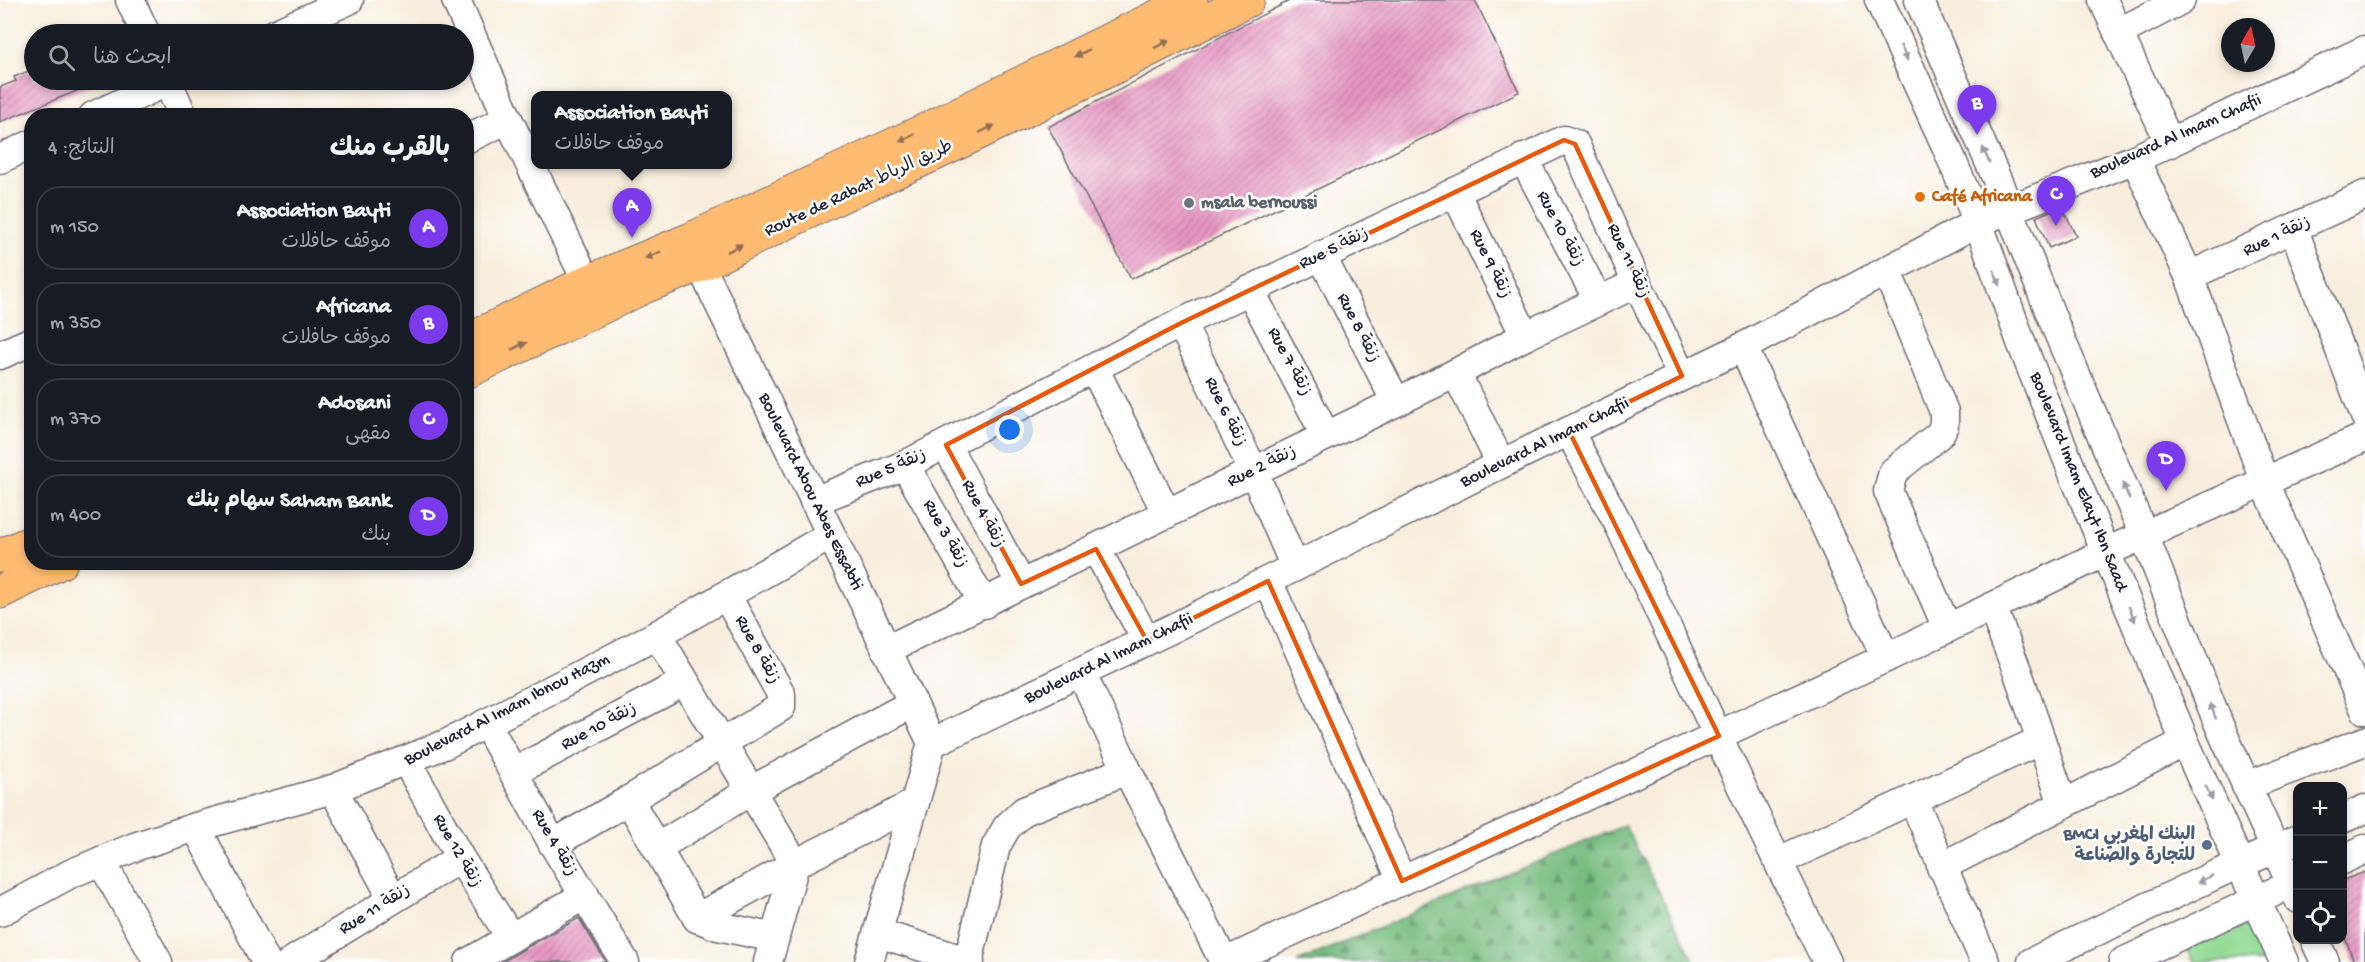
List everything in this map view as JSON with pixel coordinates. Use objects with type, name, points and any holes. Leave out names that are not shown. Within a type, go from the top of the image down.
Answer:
[{"type":"main road","name":"Route de Rabat طريق الرباط","points":[[474,368],[644,287],[694,252],[954,116],[1191,0]]},
{"type":"main road","name":"Route de Rabat طريق الرباط","points":[[474,337],[587,282],[694,252],[1115,68],[1248,0]]},
{"type":"main road","points":[[0,556],[24,546]]},
{"type":"main road","points":[[0,592],[45,570]]},
{"type":"street","points":[[130,0],[141,24]]},
{"type":"street","points":[[296,24],[350,0]]},
{"type":"street","points":[[456,0],[466,24]]},
{"type":"street","name":"Boulevard Imam Elayt Ibn Saad","points":[[1879,0],[1978,222],[2027,356],[2185,742],[2284,962]]},
{"type":"street","points":[[1918,0],[2009,209],[2057,330],[2144,535],[2219,725],[2246,786],[2287,844],[2293,878]]},
{"type":"street","points":[[2103,0],[2170,143]]},
{"type":"street","points":[[2118,33],[2181,0]]},
{"type":"street","points":[[474,41],[531,166]]},
{"type":"street","name":"Boulevard Al Imam Chafii","points":[[932,743],[1147,641],[1501,464],[1743,347],[1978,222],[2135,159],[2365,50]]},
{"type":"street","points":[[110,108],[147,90]]},
{"type":"street","points":[[172,90],[180,108]]},
{"type":"street","points":[[474,135],[508,119]]},
{"type":"street","name":"Rue 5 زنقة","points":[[814,501],[905,465],[1181,323],[1523,158],[1564,140],[1575,144]]},
{"type":"street","name":"Rue 11 زنقة","points":[[1575,144],[1637,283],[1682,376]]},
{"type":"street","points":[[0,159],[24,148]]},
{"type":"street","name":"Rue 10 زنقة","points":[[1523,158],[1598,300]]},
{"type":"street","points":[[2135,159],[2189,276],[2265,483],[2365,710]]},
{"type":"street","points":[[532,169],[587,282]]},
{"type":"street","name":"Rue 9 زنقة","points":[[1455,192],[1525,336]]},
{"type":"street","name":"Rue 1 زنقة","points":[[2189,276],[2294,230],[2365,195]]},
{"type":"street","points":[[2294,230],[2365,416]]},
{"type":"street","name":"Boulevard Abou Abes Essabti","points":[[694,252],[932,743]]},
{"type":"street","name":"Rue 8 زنقة","points":[[1321,255],[1396,402]]},
{"type":"street","points":[[1887,271],[1944,412],[1944,425],[1940,434],[1893,472],[1888,490],[1947,628]]},
{"type":"street","name":"Rue 2 زنقة","points":[[886,650],[1456,373],[1598,300],[1637,283]]},
{"type":"street","name":"Rue 7 زنقة","points":[[1250,290],[1326,436]]},
{"type":"street","name":"Rue 6 زنقة","points":[[1181,323],[1253,470],[1295,567]]},
{"type":"street","points":[[0,355],[24,344]]},
{"type":"street","points":[[1743,347],[1886,658]]},
{"type":"street","points":[[1094,368],[1167,514]]},
{"type":"street","points":[[1456,373],[1501,464]]},
{"type":"street","points":[[1569,431],[1620,527],[1745,794],[1827,962]]},
{"type":"street","points":[[1081,672],[1127,770],[1224,962],[1719,736],[2106,552],[2365,437]]},
{"type":"street","name":"Rue 4 زنقة","points":[[946,445],[1021,584]]},
{"type":"street","name":"Rue 3 زنقة","points":[[905,465],[984,604]]},
{"type":"street","name":"Boulevard Al Imam Ibnou Hazm","points":[[0,912],[39,889],[137,846],[333,789],[407,762],[657,635],[831,535]]},
{"type":"street","points":[[1096,549],[1147,641]]},
{"type":"street","points":[[1268,581],[1402,881]]},
{"type":"street","name":"Rue 8 زنقة","points":[[721,743],[781,706],[782,694],[726,596]]},
{"type":"street","points":[[1992,607],[2063,804]]},
{"type":"street","points":[[629,800],[697,918],[772,950],[795,864],[657,635]]},
{"type":"street","name":"Rue 10 زنقة","points":[[514,772],[684,682]]},
{"type":"street","points":[[658,847],[752,790],[913,703]]},
{"type":"street","name":"Rue 4 زنقة","points":[[486,723],[553,844],[625,962]]},
{"type":"street","points":[[1779,861],[2041,740]]},
{"type":"street","points":[[2246,786],[2365,741]]},
{"type":"street","points":[[1941,867],[2185,742]]},
{"type":"street","points":[[553,844],[721,743]]},
{"type":"street","points":[[869,962],[932,743]]},
{"type":"street","name":"Rue 12 زنقة","points":[[407,762],[460,858],[511,938]]},
{"type":"street","points":[[878,933],[968,962],[996,846],[1007,827],[1024,811],[1127,770]]},
{"type":"street","points":[[333,789],[393,898]]},
{"type":"street","points":[[1913,800],[1985,962]]},
{"type":"street","points":[[697,918],[795,864],[915,803]]},
{"type":"street","points":[[2347,817],[2365,809]]},
{"type":"street","points":[[196,827],[266,962]]},
{"type":"street","points":[[2032,962],[2287,844]]},
{"type":"street","points":[[2347,858],[2365,849]]},
{"type":"street","name":"Rue 11 زنقة","points":[[291,962],[460,858]]},
{"type":"street","points":[[101,861],[158,962]]},
{"type":"street","points":[[2123,962],[2257,898],[2293,889]]},
{"type":"street","points":[[470,962],[585,896]]},
{"type":"street","points":[[2317,944],[2325,962]]},
{"type":"highlighted area","points":[[1564,140],[1575,144],[1682,376],[1569,431],[1719,736],[1402,881],[1268,581],[1147,641],[1096,549],[1021,584],[946,445],[1181,323],[1523,158]]},
{"type":"green space","points":[[1625,825],[1695,962],[1297,962]]},
{"type":"green space","points":[[2252,923],[2269,962],[2194,962],[2187,948]]},
{"type":"building","name":"msala bernoussi","points":[[1291,0],[1475,0],[1519,92],[1131,279],[1048,127]]},
{"type":"building","points":[[24,73],[24,90],[79,90],[35,108],[24,108],[24,112],[0,122],[0,87],[16,81],[14,77]]},
{"type":"building","points":[[2062,206],[2076,236],[2049,248],[2036,217]]},
{"type":"building","points":[[2365,872],[2365,962],[2354,962],[2347,943],[2347,879]]},
{"type":"building","points":[[579,918],[606,962],[502,962],[519,952]]},
{"type":"place","name":"Africana","points":[[1977,135]]},
{"type":"place","name":"Café Africana","points":[[1920,197]]},
{"type":"place","name":"msala bernoussi","points":[[1189,203]]},
{"type":"place","name":"Adosani","points":[[2056,226]]},
{"type":"place","name":"Association Bayti","points":[[632,238]]},
{"type":"place","name":"Saham Bank سهام بنك","points":[[2166,491]]},
{"type":"place","name":"BMCI البنك المغربي للتجارة والصناعة","points":[[2207,845]]}]
